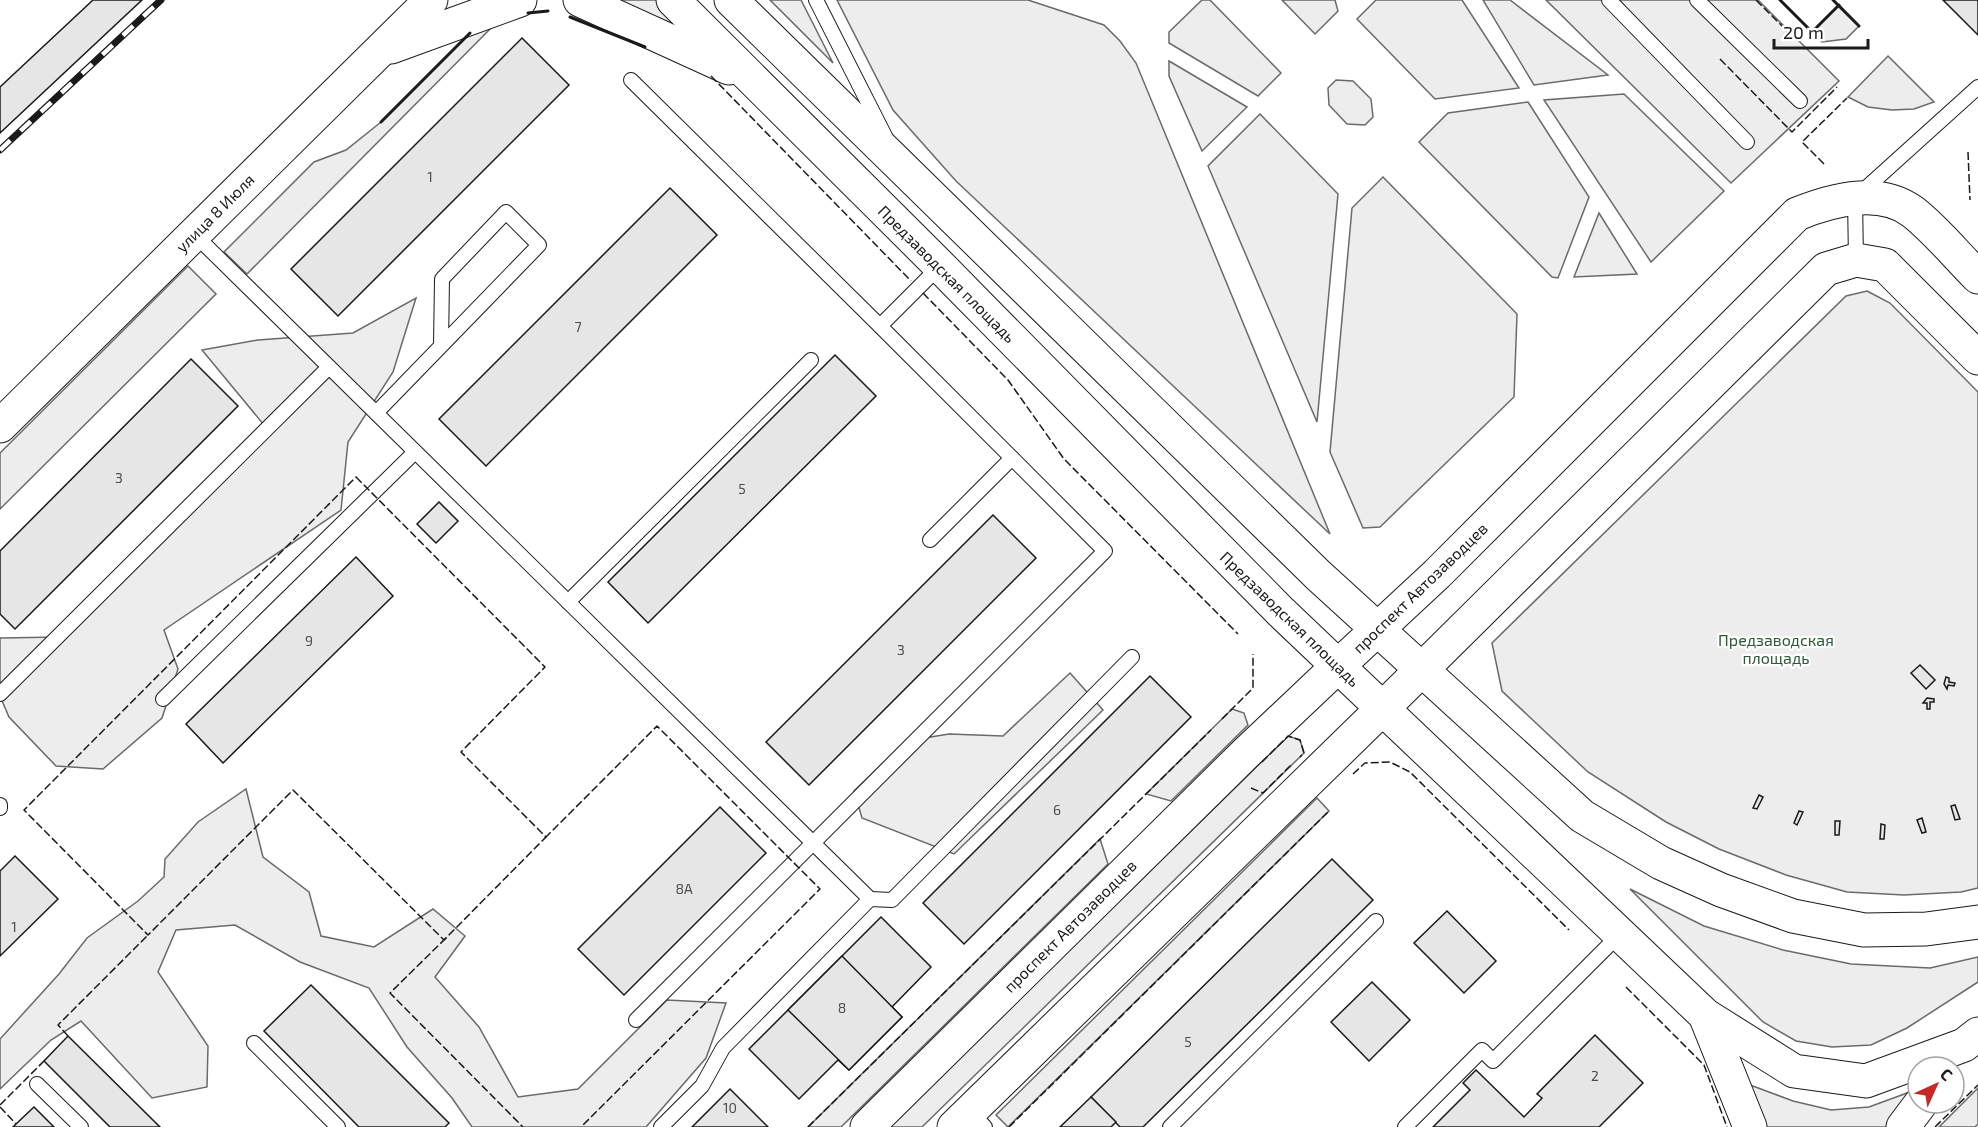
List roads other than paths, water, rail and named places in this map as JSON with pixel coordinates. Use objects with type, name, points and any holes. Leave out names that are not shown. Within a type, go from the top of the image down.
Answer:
[{"type":"main road","name":"улица 8 Июля","points":[[0,426],[431,0]]},
{"type":"main road","points":[[378,52],[520,0]]},
{"type":"main road","points":[[580,0],[752,80]]},
{"type":"main road","name":"Предзаводская площадь","points":[[673,0],[940,266],[1281,612],[1705,1015],[1794,1071],[1866,1081],[1963,1049]]},
{"type":"main road","points":[[731,0],[1317,575],[1582,816],[1661,863],[1721,890],[1793,916],[1864,930],[1926,930],[1978,922]]},
{"type":"main road","name":"проспект Автозаводцев","points":[[867,1127],[1245,754],[1452,559],[1797,214],[1826,202],[1855,198],[1887,201],[1911,211],[1978,277]]},
{"type":"main road","points":[[970,1122],[1826,269],[1856,260],[1885,265],[1978,358]]},
{"type":"main road","points":[[1705,1015],[1750,1127]]},
{"type":"lane","points":[[816,0],[898,162]]},
{"type":"lane","points":[[1609,0],[1747,142]]},
{"type":"lane","points":[[1697,0],[1800,101]]},
{"type":"lane","points":[[631,80],[1105,550],[636,1020]]},
{"type":"lane","points":[[1856,260],[1855,198],[1978,87]]},
{"type":"lane","points":[[376,413],[539,245],[506,212],[442,279],[441,346]]},
{"type":"lane","points":[[194,234],[870,899],[892,900],[1132,657]]},
{"type":"lane","points":[[880,326],[940,266]]},
{"type":"lane","points":[[567,602],[811,360]]},
{"type":"lane","points":[[0,694],[329,367]]},
{"type":"lane","points":[[163,699],[415,452]]},
{"type":"lane","points":[[930,540],[1012,458]]},
{"type":"lane","points":[[661,1127],[702,1086],[723,1048],[870,899]]},
{"type":"lane","points":[[1170,1127],[1376,921]]},
{"type":"lane","points":[[1405,1127],[1482,1050],[1493,1061],[1620,934]]},
{"type":"lane","points":[[254,1043],[338,1127]]},
{"type":"lane","points":[[37,1084],[81,1127]]},
{"type":"railway","points":[[0,150],[161,0]]}]
